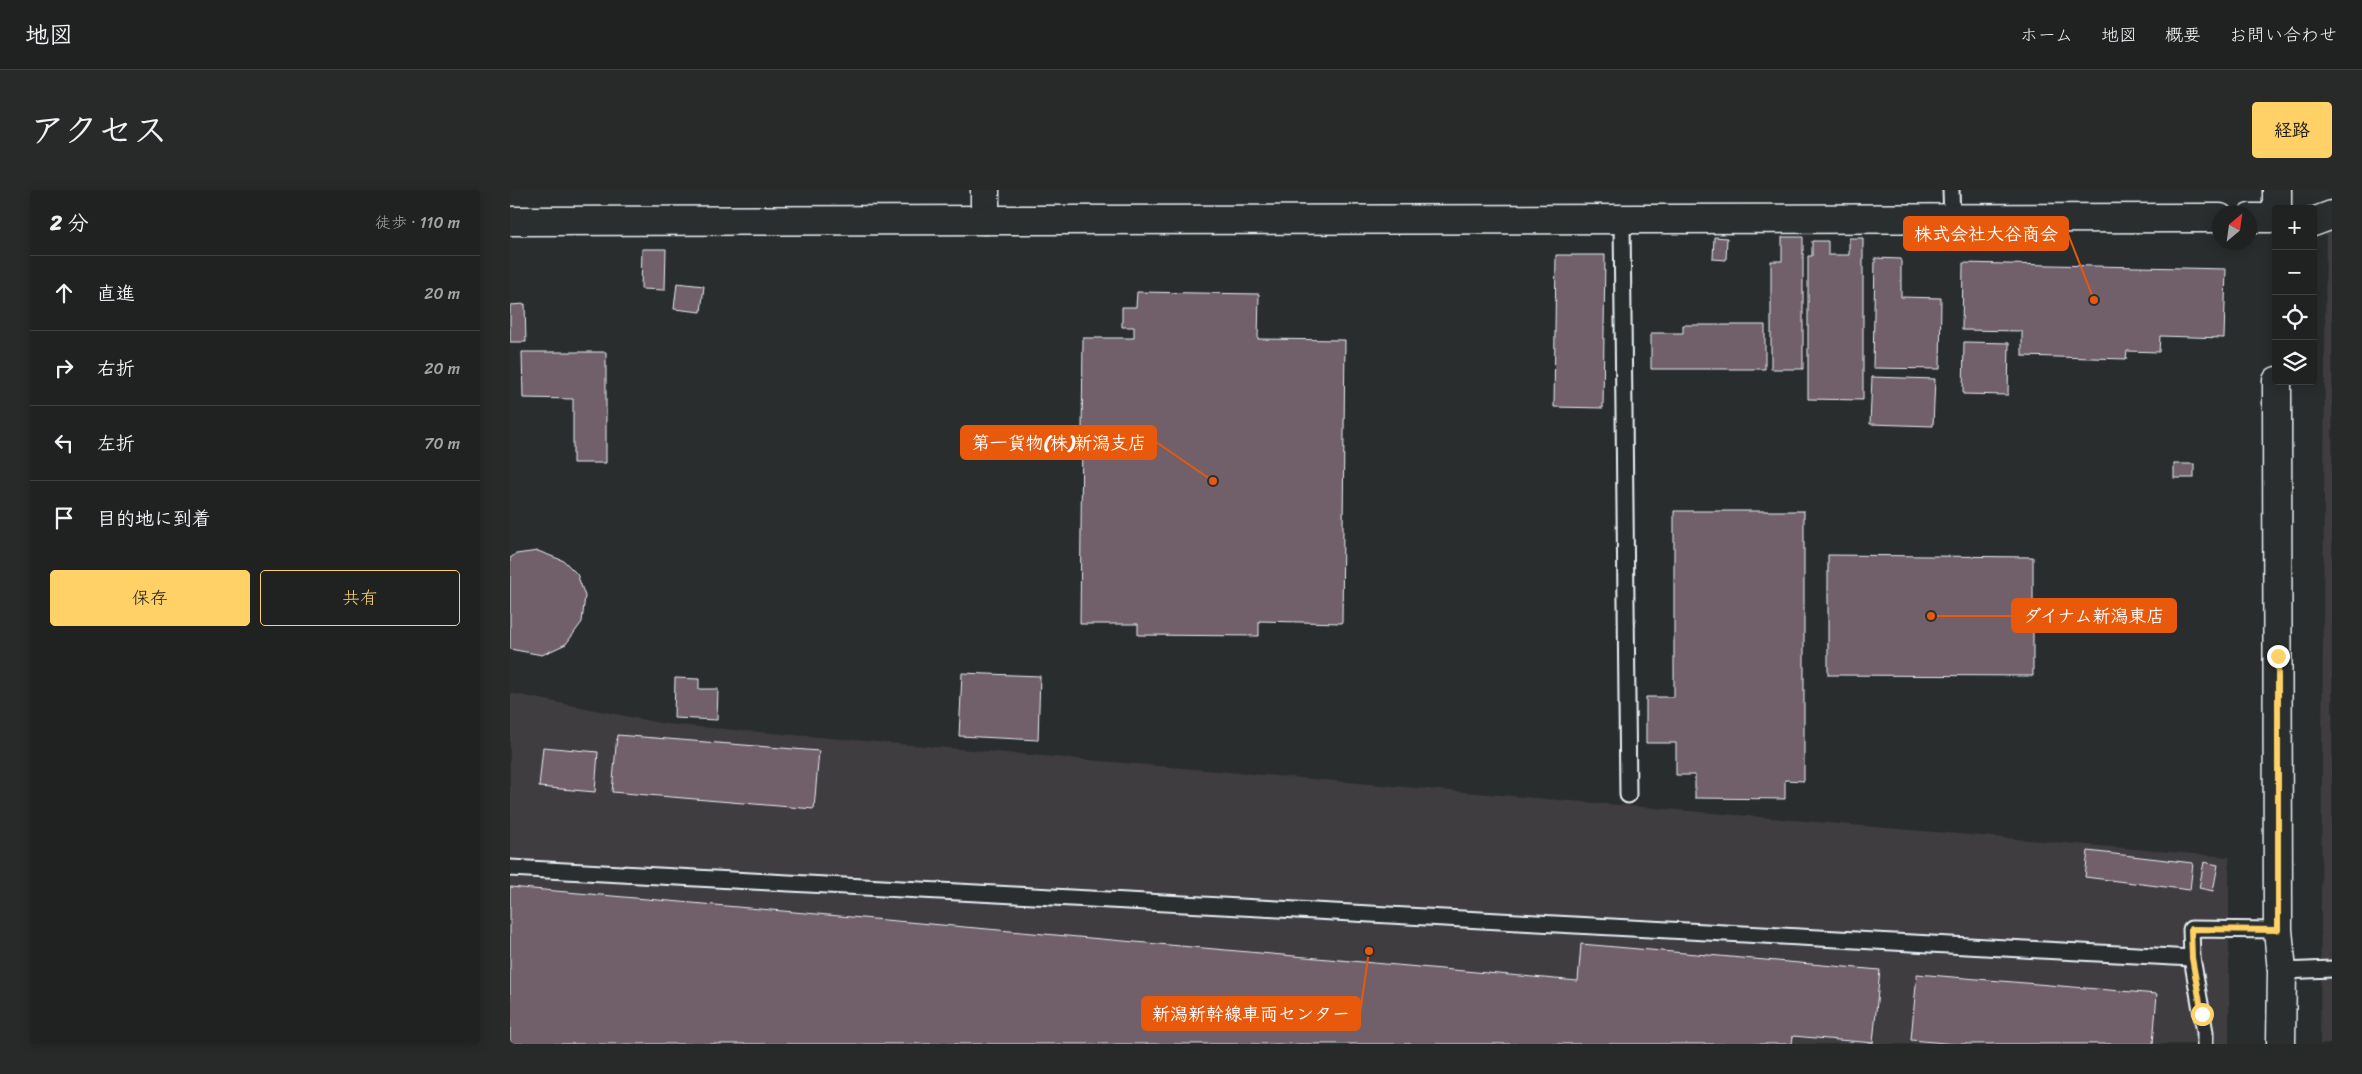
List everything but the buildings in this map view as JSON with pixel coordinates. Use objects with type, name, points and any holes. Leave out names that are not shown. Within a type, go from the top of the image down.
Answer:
[{"type":"street","points":[[985,190],[985,220]]},
{"type":"street","points":[[2277,190],[2277,205]]},
{"type":"street","points":[[510,221],[1622,219],[1951,200],[2212,217]]},
{"type":"street","points":[[2317,221],[2332,215]]},
{"type":"street","points":[[2257,218],[2272,218]]},
{"type":"street","points":[[2278,385],[2278,930],[2282,971],[2281,1044]]},
{"type":"lane","points":[[1622,219],[1628,795]]},
{"type":"lane","points":[[510,868],[2192,958]]},
{"type":"lane","points":[[2205,1044],[2205,1032],[2192,958],[2191,929],[2278,930]]},
{"type":"lane","points":[[2282,971],[2332,969]]},
{"type":"shaded area","points":[[2332,218],[2332,1044],[2320,1044],[2326,219]]},
{"type":"shaded area","points":[[510,693],[665,724],[2229,857],[2229,1044],[510,1044]]},
{"type":"place","name":"株式会社大谷商会","points":[[2094,300]]},
{"type":"place","name":"第一貨物(株)新潟支店","points":[[1213,481]]},
{"type":"place","name":"ダイナム新潟東店","points":[[1931,616]]},
{"type":"place","name":"新潟新幹線車両センター","points":[[1369,951]]},
{"type":"route","points":[[2202,1014],[2192,958],[2191,929],[2278,930],[2278,656]]}]
